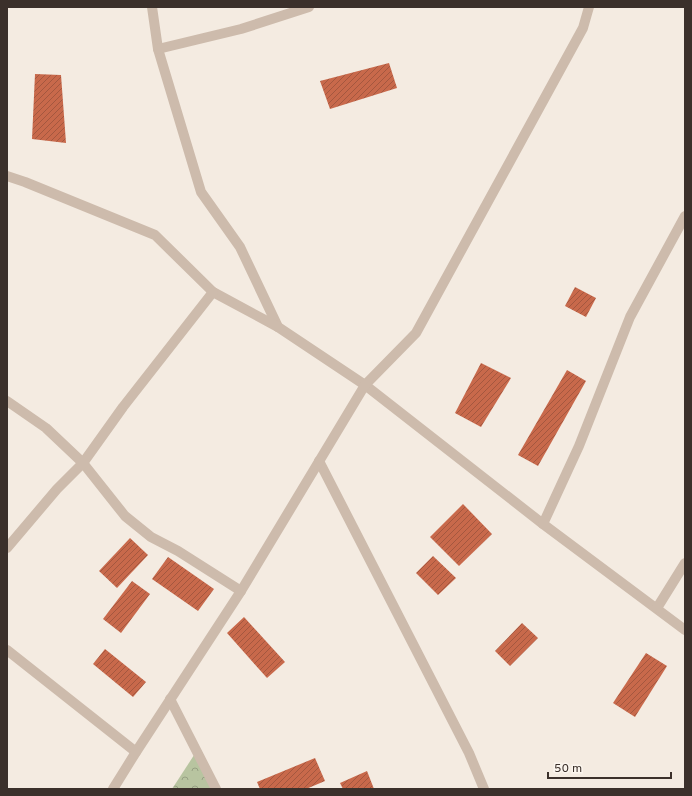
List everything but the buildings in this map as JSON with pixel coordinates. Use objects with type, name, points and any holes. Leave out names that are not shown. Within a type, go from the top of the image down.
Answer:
[{"type":"street","points":[[152,7],[158,49],[201,192],[240,247],[278,327]]},
{"type":"street","points":[[158,49],[241,29],[309,7]]},
{"type":"street","points":[[113,789],[241,591],[365,385],[416,333],[583,28],[589,7]]},
{"type":"street","points":[[7,176],[26,182],[155,235],[213,292],[278,327],[365,385],[543,524],[685,630]]},
{"type":"street","points":[[543,524],[578,446],[630,317],[685,216]]},
{"type":"street","points":[[7,548],[57,489],[83,463],[123,407],[213,292]]},
{"type":"street","points":[[7,401],[46,428],[83,463],[125,516],[151,537],[178,551],[241,591]]},
{"type":"street","points":[[320,461],[466,746],[484,789]]},
{"type":"street","points":[[656,608],[685,563]]},
{"type":"street","points":[[7,650],[136,752]]},
{"type":"street","points":[[170,699],[216,789]]},
{"type":"green space","points":[[198,749],[219,789],[172,789]]}]
